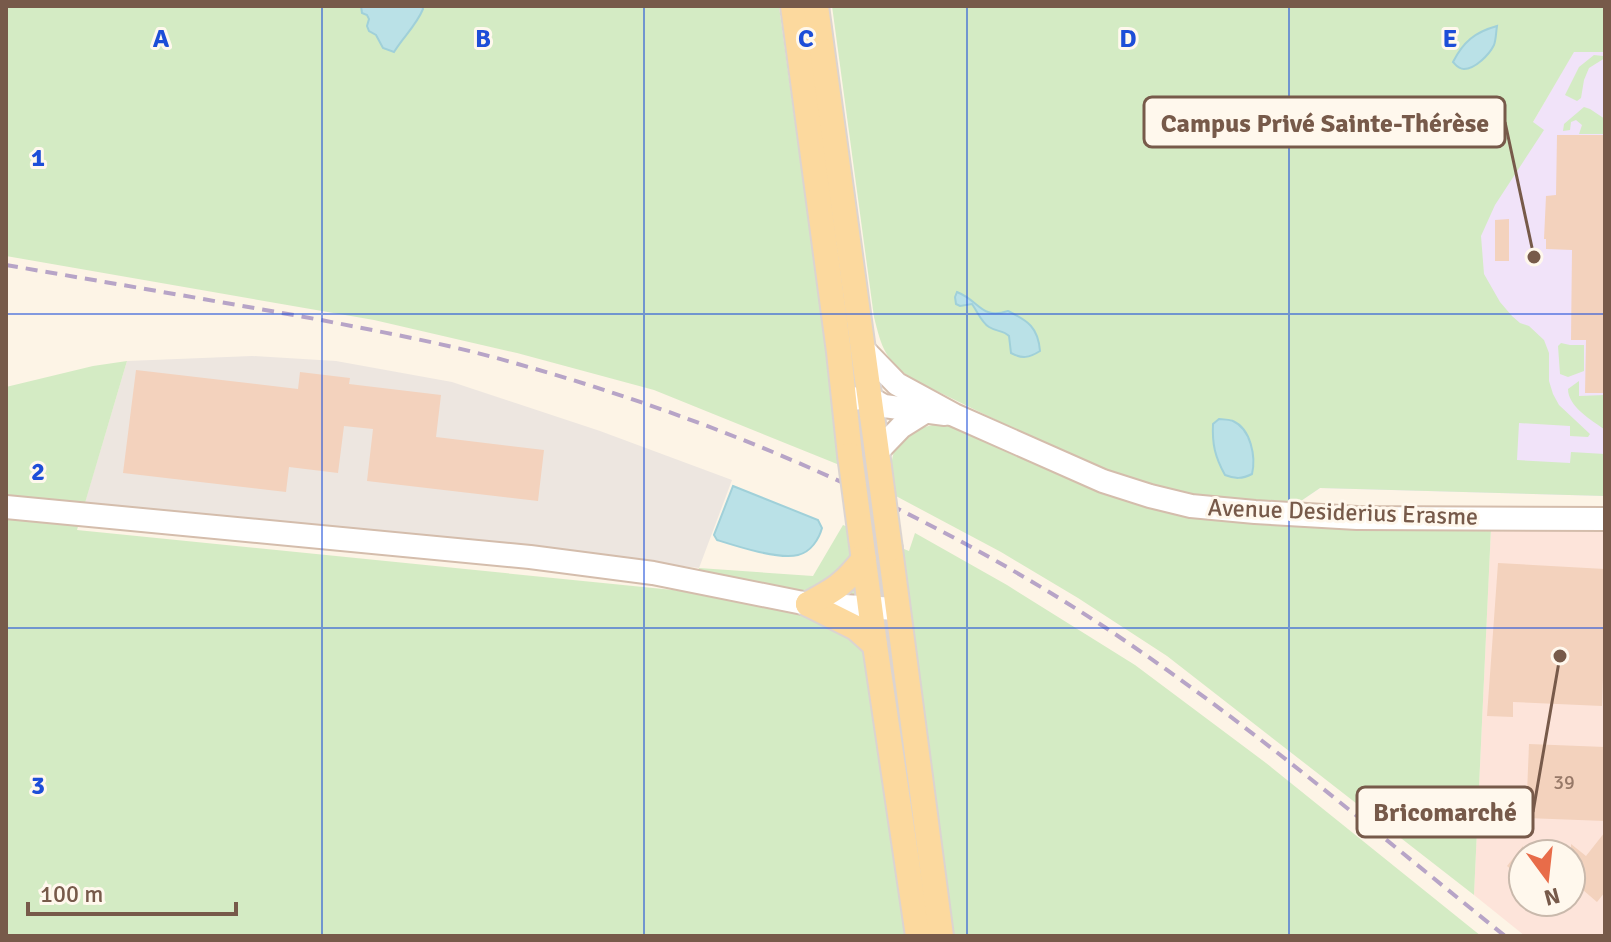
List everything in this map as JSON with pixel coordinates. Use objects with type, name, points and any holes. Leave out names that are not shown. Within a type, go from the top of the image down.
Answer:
[{"type":"main road","points":[[793,6],[856,399],[878,460],[941,936]]},
{"type":"main road","points":[[816,6],[864,350],[850,455],[918,936]]},
{"type":"main road","points":[[864,350],[897,384],[954,415]]},
{"type":"main road","points":[[856,399],[897,384]]},
{"type":"main road","points":[[856,399],[954,415]]},
{"type":"main road","points":[[878,460],[901,427],[925,412]]},
{"type":"main road","name":"Avenue Desiderius Erasme","points":[[954,415],[1103,481],[1191,506],[1357,518],[1605,519]]},
{"type":"main road","points":[[6,507],[597,565],[714,584],[808,604],[897,609]]},
{"type":"main road","points":[[808,604],[848,579],[863,548]]},
{"type":"main road","points":[[808,604],[856,628],[875,645]]},
{"type":"shaded area","points":[[1574,51],[1605,52],[1605,496],[1320,488],[1295,505],[1533,122]]},
{"type":"shaded area","points":[[252,356],[336,361],[452,382],[600,431],[732,480],[699,568],[85,502],[127,361]]},
{"type":"shaded area","points":[[1491,528],[1605,528],[1605,936],[1525,936],[1474,895]]},
{"type":"green space","points":[[6,6],[361,6],[383,48],[397,48],[418,19],[422,6],[779,6],[842,466],[654,390],[517,353],[374,320],[6,256]]},
{"type":"green space","points":[[832,6],[1605,6],[1605,52],[1574,52],[1533,122],[1544,130],[1495,205],[1481,236],[1484,274],[1512,316],[1544,340],[1549,353],[1549,381],[1553,394],[1559,405],[1590,434],[1588,437],[1570,436],[1570,426],[1519,423],[1517,460],[1570,463],[1571,452],[1605,454],[1605,496],[1320,488],[1295,505],[1185,496],[1145,486],[1086,464],[912,379],[886,352],[874,317]]},
{"type":"green space","points":[[1594,55],[1605,58],[1589,68],[1581,98],[1577,101],[1565,95],[1579,67]]},
{"type":"green space","points":[[1584,107],[1605,119],[1605,134],[1579,134],[1582,125],[1576,120],[1571,122],[1570,130],[1563,131],[1564,124]]},
{"type":"green space","points":[[1561,343],[1584,345],[1584,371],[1568,377],[1560,374],[1558,346]]},
{"type":"green space","points":[[127,361],[77,530],[693,592],[699,568],[813,576],[843,525],[909,551],[915,533],[1007,585],[1135,665],[1266,763],[1481,936],[6,936],[6,387]]},
{"type":"green space","points":[[1579,381],[1579,396],[1605,395],[1605,430],[1572,402],[1568,389]]},
{"type":"green space","points":[[938,424],[958,427],[1096,491],[1154,506],[1491,528],[1474,895],[1167,656],[1001,552],[894,495],[891,468],[896,447],[911,433]]},
{"type":"water","points":[[361,6],[422,6],[423,9],[394,52],[383,48],[376,35],[369,31],[369,19],[362,13]]},
{"type":"water","points":[[1497,26],[1494,45],[1481,61],[1464,69],[1453,62],[1470,39]]},
{"type":"water","points":[[957,292],[986,311],[1008,311],[1026,322],[1037,336],[1040,351],[1026,357],[1011,353],[1009,336],[986,325],[972,304],[956,304]]},
{"type":"water","points":[[1219,419],[1233,421],[1244,430],[1252,452],[1252,474],[1238,478],[1225,475],[1214,444],[1213,424]]},
{"type":"water","points":[[733,486],[818,520],[822,528],[817,541],[798,555],[780,556],[717,540],[714,535]]},
{"type":"building","points":[[1557,135],[1605,135],[1605,393],[1585,393],[1586,340],[1571,340],[1572,250],[1546,249],[1544,239],[1546,196],[1556,195]]},
{"type":"building","points":[[1509,219],[1509,261],[1495,261],[1495,220]]},
{"type":"building","points":[[136,370],[298,389],[300,372],[350,378],[349,384],[441,395],[436,437],[544,450],[538,501],[367,481],[373,429],[344,426],[338,473],[289,467],[286,492],[123,473]]},
{"type":"building","points":[[1498,563],[1605,569],[1602,706],[1513,702],[1513,717],[1487,716]]},
{"type":"building","points":[[1529,744],[1605,747],[1605,821],[1526,818]]},
{"type":"building","points":[[1605,832],[1605,892],[1597,902],[1587,893],[1587,855]]},
{"type":"railway","points":[[6,265],[321,320],[494,357],[672,413],[822,473],[967,545],[1106,628],[1259,739],[1505,936]]},
{"type":"place","name":"Campus Privé Sainte-Thérèse","points":[[1534,257]]},
{"type":"place","name":"Bricomarché","points":[[1560,656]]}]
